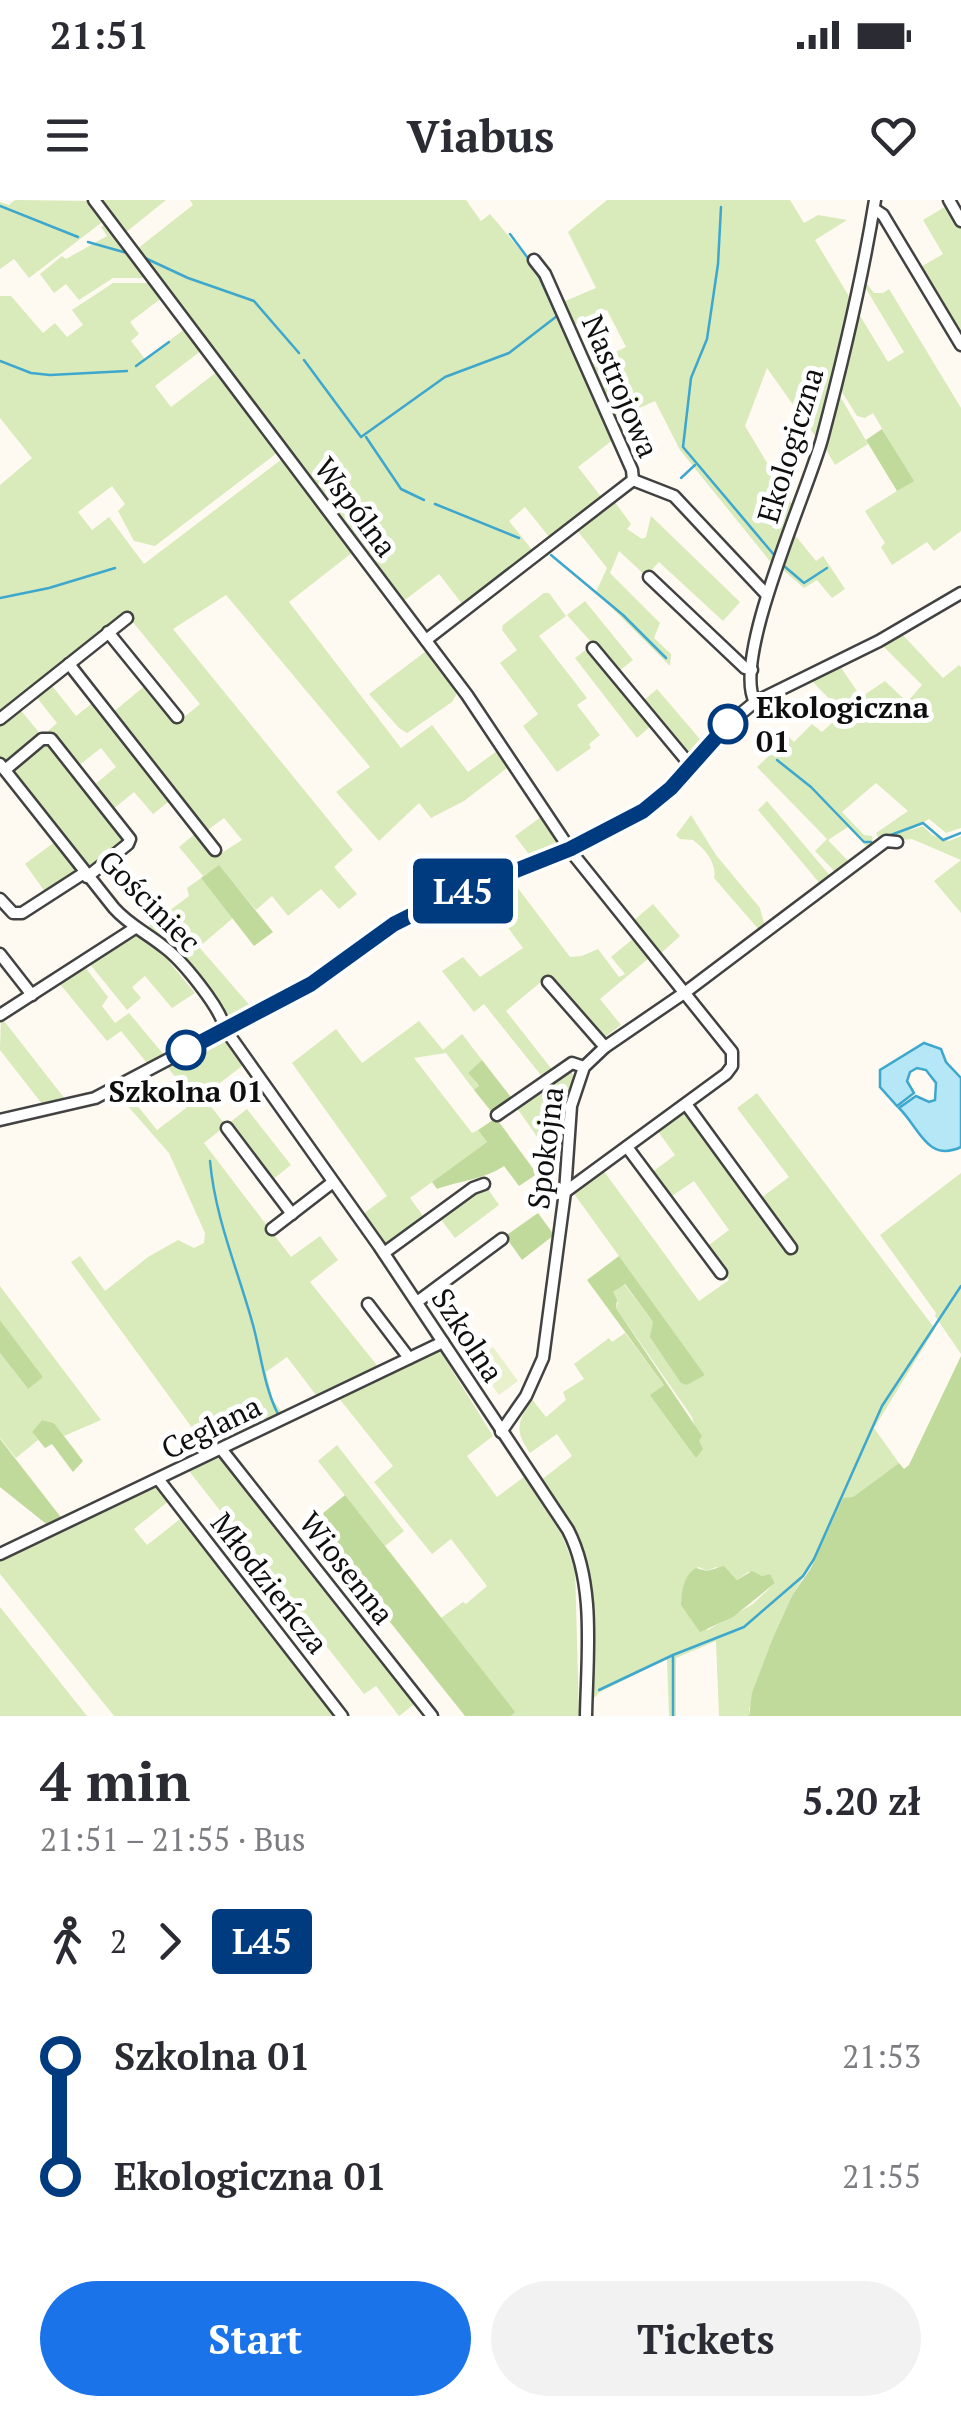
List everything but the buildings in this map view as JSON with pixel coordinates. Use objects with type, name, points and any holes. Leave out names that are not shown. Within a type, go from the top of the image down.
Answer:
[{"type":"street","name":"Wspólna","points":[[94,200],[426,640],[516,764],[570,849],[732,1052],[730,1070],[686,1104]]},
{"type":"street","points":[[949,200],[961,221]]},
{"type":"street","points":[[874,204],[961,345]]},
{"type":"street","name":"Ekologiczna","points":[[756,702],[750,689],[767,596],[820,445],[856,304],[874,204]]},
{"type":"street","name":"Nastrojowa","points":[[534,260],[553,291],[633,480],[674,496],[767,596]]},
{"type":"street","points":[[426,640],[633,480]]},
{"type":"street","points":[[649,576],[745,668],[752,670]]},
{"type":"street","points":[[0,1120],[95,1098],[311,984],[411,916],[450,896],[570,849],[643,811],[728,724],[756,702],[879,641],[961,594]]},
{"type":"street","points":[[0,719],[127,618]]},
{"type":"street","points":[[108,632],[176,717]]},
{"type":"street","points":[[593,648],[691,766]]},
{"type":"street","points":[[69,664],[216,850]]},
{"type":"street","points":[[0,900],[13,913],[22,913],[130,842],[51,739],[42,739],[2,767]]},
{"type":"street","name":"Gościniec","points":[[2,767],[85,875],[135,928],[175,957],[223,1020],[225,1029]]},
{"type":"street","name":"Spokojna","points":[[501,1432],[526,1396],[543,1358],[565,1192],[571,1106],[584,1067],[605,1047],[886,841],[896,842]]},
{"type":"street","points":[[1,1012],[135,928]]},
{"type":"street","points":[[0,954],[32,995]]},
{"type":"street","points":[[548,982],[605,1047]]},
{"type":"street","name":"Szkolna","points":[[225,1029],[384,1253],[568,1530],[584,1586],[586,1716]]},
{"type":"street","points":[[498,1114],[572,1063],[584,1067]]},
{"type":"street","points":[[565,1192],[686,1104],[791,1248]]},
{"type":"street","points":[[227,1128],[292,1214]]},
{"type":"street","points":[[627,1148],[720,1273]]},
{"type":"street","points":[[272,1229],[333,1182]]},
{"type":"street","points":[[384,1253],[484,1184]]},
{"type":"street","points":[[417,1302],[502,1239]]},
{"type":"street","points":[[368,1304],[409,1358]]},
{"type":"street","name":"Ceglana","points":[[0,1554],[442,1342]]},
{"type":"street","name":"Wiosenna","points":[[222,1450],[432,1716]]},
{"type":"street","name":"Młodzieńcza","points":[[159,1480],[342,1716]]},
{"type":"green space","points":[[15,200],[89,201],[105,220],[29,278],[14,259],[0,269],[0,202],[9,205]]},
{"type":"green space","points":[[100,200],[166,200],[125,233]]},
{"type":"green space","points":[[190,200],[466,200],[481,221],[490,214],[542,276],[614,439],[578,467],[602,498],[550,538],[525,507],[509,521],[533,551],[463,605],[439,574],[401,603],[137,249],[193,205]]},
{"type":"green space","points":[[607,200],[790,200],[804,223],[818,215],[847,220],[815,240],[850,298],[818,440],[767,368],[745,426],[794,508],[773,565],[680,450],[655,401],[615,419],[590,364],[626,347],[607,310],[573,325],[563,302],[596,288],[568,232]]},
{"type":"green space","points":[[948,205],[961,226],[961,338],[919,268],[943,254],[923,220]]},
{"type":"green space","points":[[107,223],[150,278],[113,278],[79,300],[66,284],[54,293],[40,274],[62,256],[66,259],[107,236],[101,227]]},
{"type":"green space","points":[[113,283],[153,283],[163,297],[130,322],[139,334],[131,341],[145,359],[186,328],[202,350],[155,386],[171,407],[218,371],[277,453],[155,546],[134,541],[118,511],[125,504],[112,486],[78,512],[92,530],[109,517],[144,564],[282,459],[353,552],[289,602],[401,748],[432,725],[468,772],[501,748],[511,765],[464,801],[431,818],[419,803],[379,841],[336,792],[370,767],[226,595],[173,629],[353,850],[334,867],[357,894],[339,909],[321,889],[288,916],[272,896],[256,910],[219,866],[203,876],[179,847],[197,832],[217,856],[242,840],[224,818],[205,832],[112,713],[146,685],[177,723],[200,704],[127,615],[0,713],[0,485],[32,458],[0,418],[0,296],[11,296],[43,333],[55,323],[67,337],[83,325],[72,310]]},
{"type":"green space","points":[[866,283],[874,293],[889,289],[961,408],[961,531],[934,551],[927,542],[892,565],[881,547],[885,543],[865,511],[913,481],[873,413],[865,418],[857,416],[839,387],[859,314],[888,362],[904,352]]},
{"type":"green space","points":[[838,393],[868,444],[835,465],[824,446]]},
{"type":"green space","points":[[882,429],[914,481],[897,491],[866,440]]},
{"type":"green space","points":[[614,501],[631,524],[627,529],[642,539],[646,537],[651,516],[740,602],[723,621],[659,562],[646,576],[619,551],[610,573],[660,623],[654,638],[671,654],[670,666],[596,592],[607,568],[577,530]]},
{"type":"green space","points":[[794,534],[816,561],[823,556],[845,589],[832,598],[817,580],[804,588],[782,569]]},
{"type":"green space","points":[[549,593],[566,616],[539,636],[587,698],[577,705],[600,735],[589,744],[591,748],[557,772],[523,726],[538,714],[500,663],[517,650],[502,630],[503,625]]},
{"type":"green space","points":[[585,601],[633,660],[618,672],[567,615]]},
{"type":"green space","points":[[901,633],[943,678],[961,667],[961,828],[946,833],[929,819],[909,831],[923,826],[932,835],[949,841],[961,836],[961,860],[912,839],[880,842],[876,833],[908,811],[876,783],[842,812],[864,835],[872,836],[873,843],[867,847],[848,827],[828,840],[851,864],[836,873],[815,851],[827,839],[757,767],[789,737],[794,742],[812,724],[822,732],[843,713],[810,679],[840,666],[861,697],[885,681],[907,702],[922,685],[882,645]]},
{"type":"green space","points":[[588,648],[652,725],[637,738],[575,658]]},
{"type":"green space","points":[[425,652],[455,684],[456,695],[452,702],[407,733],[369,694]]},
{"type":"green space","points":[[49,682],[76,716],[95,701],[172,799],[153,814],[134,792],[112,810],[93,786],[116,767],[101,748],[77,767],[48,731],[57,723],[34,694]]},
{"type":"green space","points":[[657,689],[704,744],[690,761],[642,702]]},
{"type":"green space","points":[[18,707],[42,736],[5,765],[0,759],[0,722]]},
{"type":"green space","points":[[46,741],[108,816],[122,840],[121,847],[90,869],[11,769]]},
{"type":"green space","points":[[767,801],[832,878],[822,886],[758,810]]},
{"type":"green space","points":[[545,814],[564,845],[531,857],[515,836]]},
{"type":"green space","points":[[691,815],[716,855],[760,908],[765,927],[760,931],[714,878],[714,867],[706,852],[693,840],[676,835]]},
{"type":"green space","points":[[56,841],[79,872],[46,893],[25,864]]},
{"type":"green space","points":[[961,860],[961,913],[934,881]]},
{"type":"green space","points":[[219,865],[273,932],[254,946],[201,878]]},
{"type":"green space","points":[[201,878],[233,918],[199,947],[252,1008],[231,1018],[174,950],[147,931],[189,896],[187,888]]},
{"type":"green space","points":[[511,879],[570,957],[598,949],[619,977],[625,974],[611,957],[634,938],[649,958],[600,999],[621,1025],[601,1040],[547,977],[506,1011],[554,1072],[544,1079],[484,1004],[474,1012],[442,971],[463,957],[480,977],[523,948],[503,921],[513,914],[493,885]]},
{"type":"green space","points":[[653,904],[680,936],[660,954],[633,921]]},
{"type":"green space","points":[[136,935],[166,958],[195,993],[172,1008],[145,976],[132,987],[141,998],[127,1010],[89,963]]},
{"type":"green space","points":[[85,967],[108,997],[102,1006],[115,1023],[129,1013],[164,1055],[147,1063],[121,1031],[107,1041],[59,983]]},
{"type":"green space","points":[[1,1017],[65,1099],[43,1105],[0,1050]]},
{"type":"green space","points":[[419,1021],[443,1050],[462,1034],[482,1060],[468,1073],[479,1087],[474,1090],[446,1053],[414,1058],[472,1133],[478,1130],[487,1142],[410,1198],[426,1220],[394,1243],[383,1242],[363,1214],[387,1196],[292,1063],[336,1029],[362,1063]]},
{"type":"green space","points":[[213,1039],[223,1039],[242,1066],[203,1096],[223,1122],[223,1128],[204,1143],[291,1257],[320,1236],[338,1260],[310,1282],[380,1369],[319,1399],[287,1357],[266,1372],[273,1400],[284,1415],[209,1451],[71,1262],[80,1256],[105,1291],[148,1257],[178,1240],[194,1248],[204,1243],[205,1233],[169,1153],[118,1095],[124,1089],[157,1130],[194,1102],[166,1065]]},
{"type":"green space","points":[[482,1060],[514,1101],[494,1115],[474,1090],[479,1086],[468,1073]]},
{"type":"green space","points":[[570,1068],[573,1076],[566,1129],[560,1121],[538,1138],[514,1104]]},
{"type":"green space","points":[[757,1093],[935,1329],[874,1428],[899,1463],[853,1497],[793,1594],[749,1716],[719,1716],[716,1641],[676,1658],[676,1716],[669,1716],[667,1659],[593,1699],[587,1563],[575,1529],[540,1481],[572,1456],[557,1434],[530,1453],[521,1438],[520,1426],[531,1398],[546,1417],[566,1400],[563,1392],[584,1379],[574,1364],[609,1338],[612,1342],[625,1333],[664,1385],[651,1395],[699,1441],[692,1417],[616,1308],[618,1303],[612,1293],[624,1284],[653,1322],[653,1331],[687,1385],[705,1375],[572,1191],[603,1170],[699,1301],[729,1280],[705,1248],[729,1230],[694,1181],[669,1198],[651,1173],[675,1155],[657,1130],[693,1108],[761,1198],[789,1177],[737,1108]],"holes":[[[699,1567],[707,1571],[716,1567],[737,1580],[748,1572],[770,1574],[775,1583],[753,1604],[708,1630],[681,1605],[690,1574]]]},
{"type":"green space","points":[[247,1109],[291,1165],[272,1180],[229,1123]]},
{"type":"green space","points":[[496,1118],[537,1174],[519,1186],[504,1166],[437,1189],[432,1182],[487,1142],[478,1130]]},
{"type":"green space","points":[[961,1173],[961,1354],[880,1235]]},
{"type":"green space","points":[[485,1185],[499,1205],[455,1238],[439,1217]]},
{"type":"green space","points":[[538,1213],[554,1235],[522,1260],[505,1236]]},
{"type":"green space","points":[[619,1256],[705,1375],[687,1385],[681,1383],[650,1337],[653,1322],[625,1284],[613,1292],[616,1308],[702,1436],[699,1441],[703,1449],[696,1458],[650,1395],[664,1385],[587,1280]]},
{"type":"green space","points":[[0,1286],[101,1420],[64,1436],[54,1423],[42,1420],[32,1432],[38,1440],[16,1458],[0,1438],[0,1353],[27,1388],[43,1377],[0,1320]]},
{"type":"green space","points":[[0,1320],[43,1377],[28,1389],[0,1353]]},
{"type":"green space","points":[[493,1347],[518,1381],[499,1395],[474,1361]]},
{"type":"green space","points":[[440,1351],[493,1436],[467,1456],[497,1497],[524,1477],[562,1535],[575,1569],[579,1716],[511,1716],[514,1712],[441,1618],[487,1586],[451,1539],[432,1554],[374,1482],[393,1466],[338,1397],[425,1354],[427,1357]]},
{"type":"green space","points":[[961,1356],[961,1716],[749,1716],[752,1693],[773,1638],[843,1498],[853,1497],[899,1463],[904,1469],[909,1465]]},
{"type":"green space","points":[[42,1420],[54,1423],[83,1461],[73,1472],[52,1444],[45,1448],[32,1432]]},
{"type":"green space","points":[[0,1439],[63,1520],[50,1527],[0,1487]]},
{"type":"green space","points":[[337,1445],[404,1531],[385,1546],[318,1461]]},
{"type":"green space","points":[[221,1457],[417,1702],[399,1716],[376,1686],[364,1694],[189,1471]]},
{"type":"green space","points":[[157,1487],[170,1500],[134,1529],[147,1545],[184,1516],[339,1716],[114,1716],[0,1574],[0,1561]]},
{"type":"green space","points":[[345,1495],[515,1712],[511,1716],[465,1716],[311,1523]]},
{"type":"green space","points":[[724,1566],[737,1580],[752,1571],[762,1576],[770,1574],[775,1583],[733,1617],[700,1632],[681,1605],[684,1584],[696,1568],[707,1571]]},
{"type":"green space","points":[[0,1607],[87,1716],[0,1716]]},
{"type":"water","points":[[924,1043],[941,1049],[946,1062],[961,1078],[961,1147],[949,1151],[925,1141],[899,1108],[916,1096],[929,1102],[935,1100],[936,1083],[926,1070],[917,1068],[910,1072],[907,1081],[914,1093],[897,1106],[880,1087],[880,1070]]},
{"type":"waterway","points":[[0,206],[78,237]]},
{"type":"waterway","points":[[721,207],[718,264],[707,339],[691,378],[683,447],[775,556]]},
{"type":"waterway","points":[[510,234],[530,261]]},
{"type":"waterway","points":[[88,242],[127,253]]},
{"type":"waterway","points":[[145,258],[254,301],[299,353]]},
{"type":"waterway","points":[[304,360],[361,437],[445,377],[509,353],[557,316],[537,272]]},
{"type":"waterway","points":[[136,366],[169,342]]},
{"type":"waterway","points":[[0,361],[31,373],[50,375],[127,371]]},
{"type":"waterway","points":[[366,437],[401,489],[424,500]]},
{"type":"waterway","points":[[681,478],[695,465]]},
{"type":"waterway","points":[[435,504],[519,538]]},
{"type":"waterway","points":[[551,555],[623,615],[666,658]]},
{"type":"waterway","points":[[784,566],[804,583],[827,568]]},
{"type":"waterway","points":[[0,598],[115,568]]},
{"type":"waterway","points":[[777,760],[811,787],[864,842],[871,842]]},
{"type":"waterway","points":[[880,839],[923,823],[943,840],[961,833]]},
{"type":"waterway","points":[[210,1161],[222,1223],[278,1414]]},
{"type":"waterway","points":[[599,1690],[744,1627],[803,1576],[882,1406],[961,1286]]},
{"type":"waterway","points":[[673,1656],[673,1716]]},
{"type":"bus line","name":"L45","points":[[186,1050],[311,984],[394,924],[444,899],[570,849],[643,811],[671,788],[728,724]]},
{"type":"place","name":"Ekologiczna 01","points":[[728,724]]},
{"type":"place","name":"Szkolna 01","points":[[186,1050]]}]
